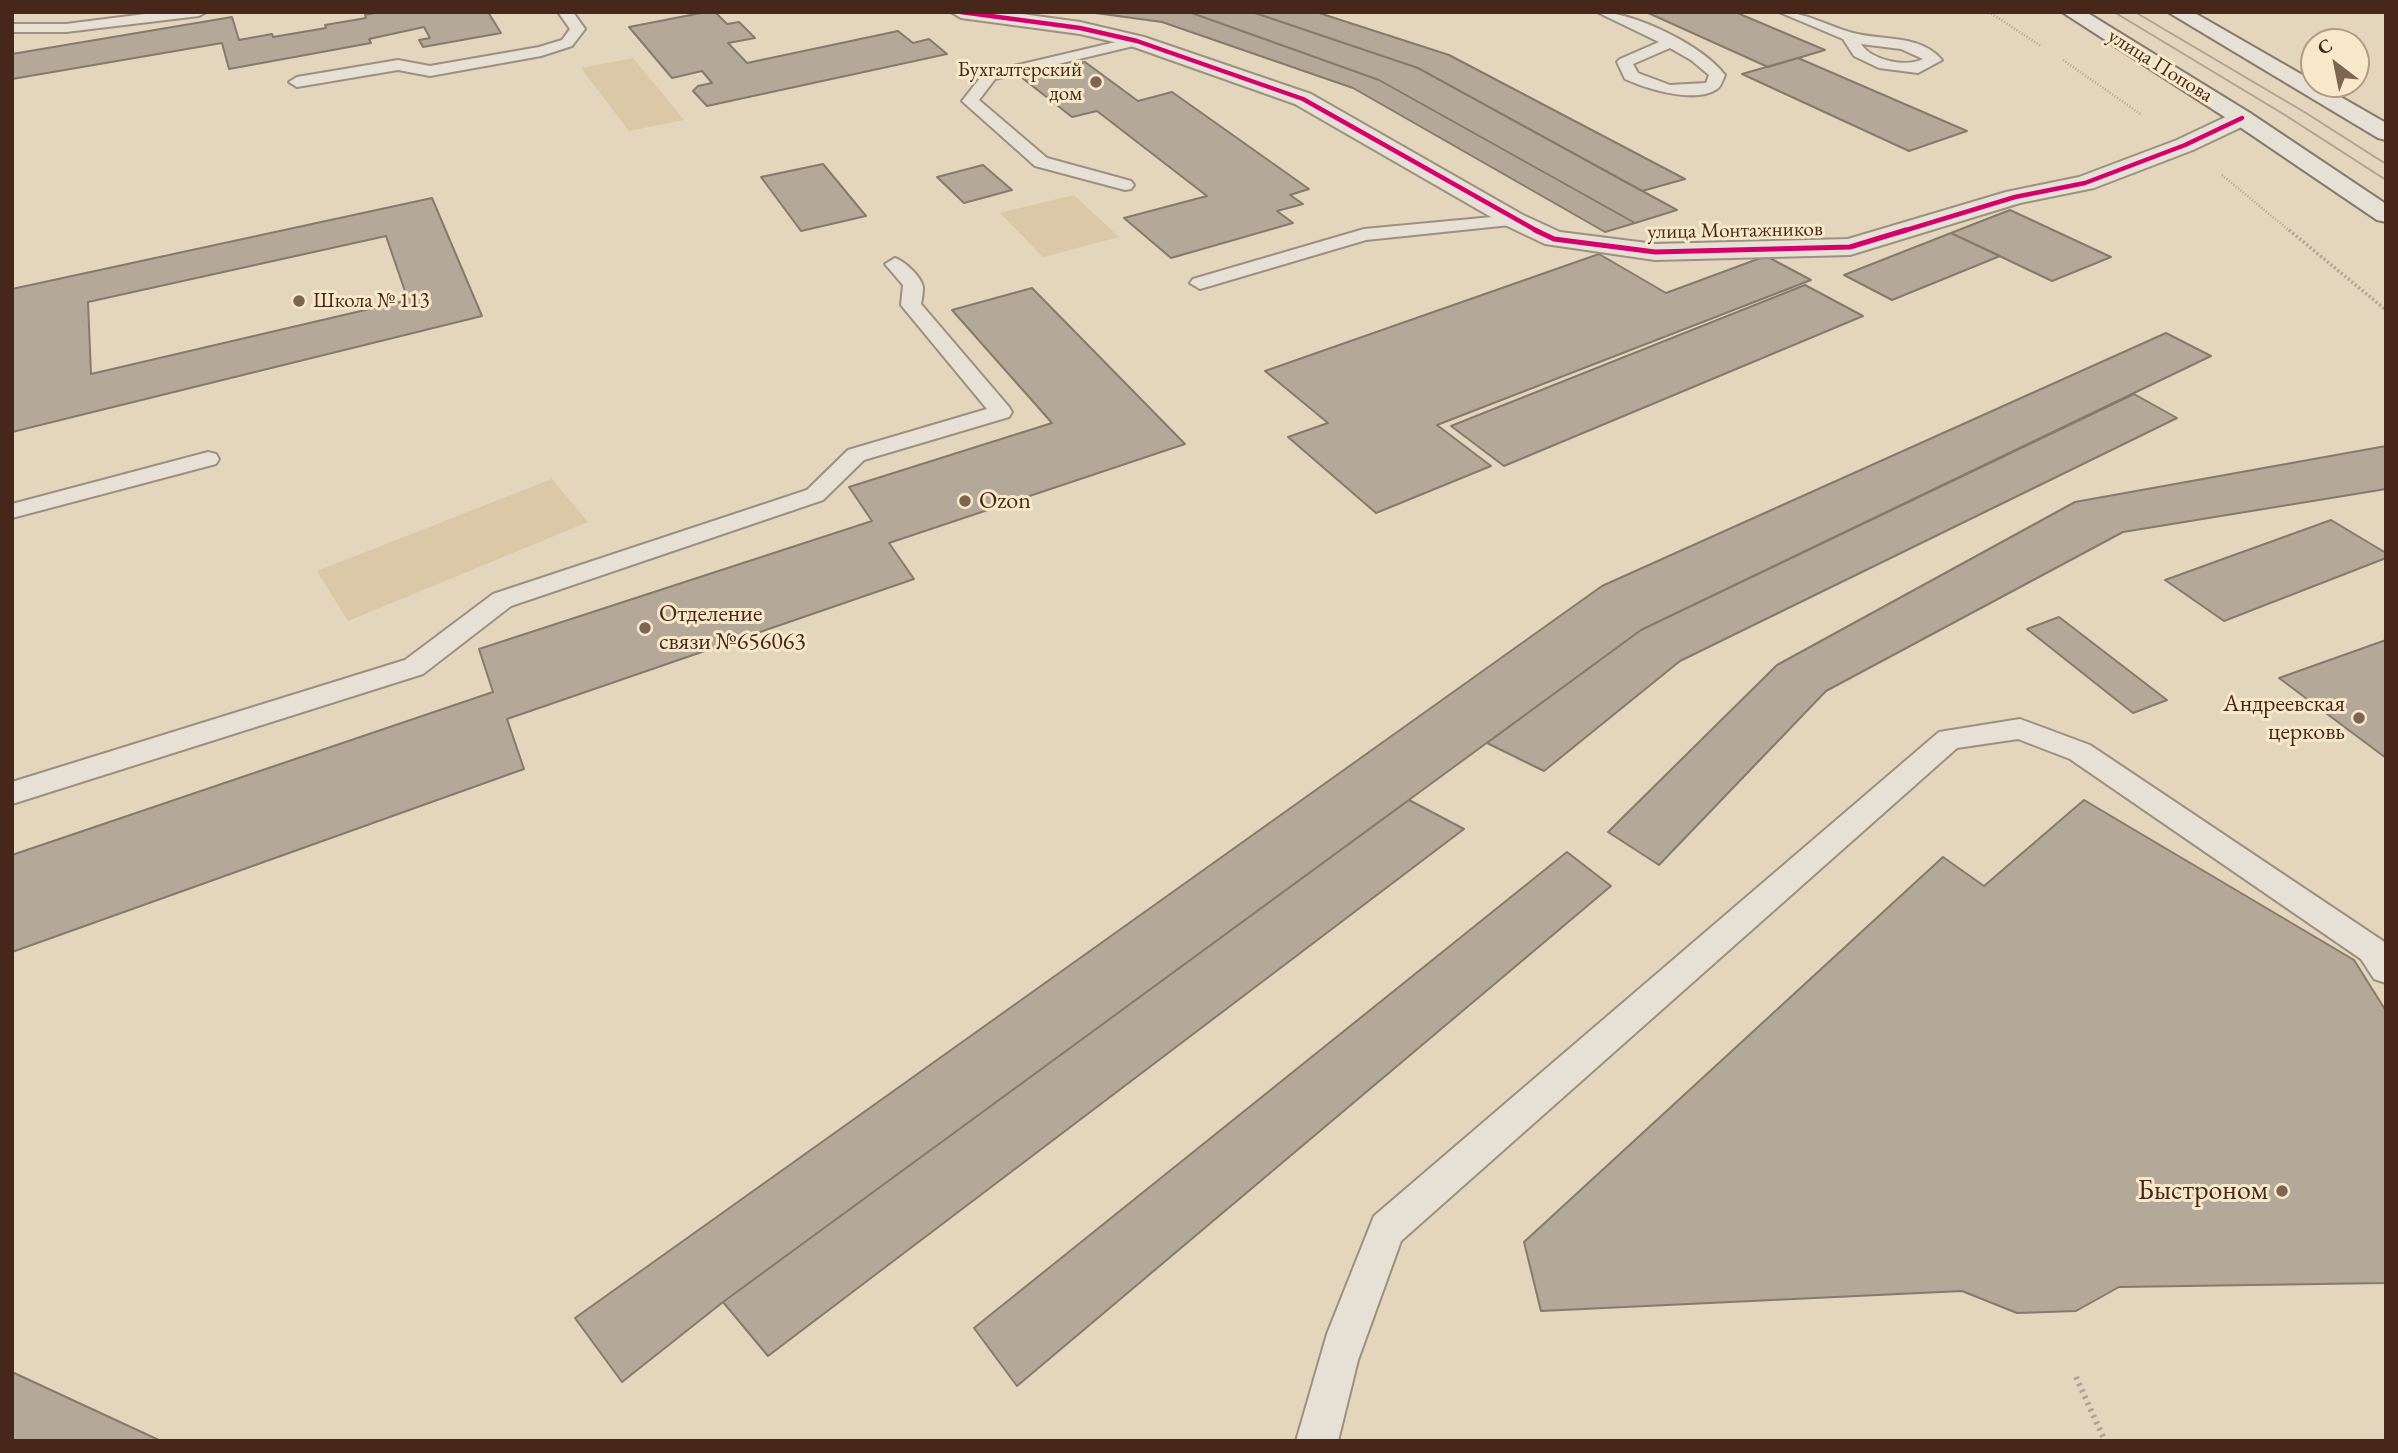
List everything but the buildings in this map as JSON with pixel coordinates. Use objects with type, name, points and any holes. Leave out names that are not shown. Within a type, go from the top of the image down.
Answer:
[{"type":"street","name":"улица Монтажников","points":[[961,12],[1080,28],[1137,41],[1303,99],[1514,220],[1554,239],[1655,252],[1850,247],[2015,197],[2085,183],[2185,145],[2242,118]]},
{"type":"street","name":"улица Попова","points":[[2072,12],[2242,118],[2386,215]]},
{"type":"street","points":[[2178,12],[2386,133]]},
{"type":"lane","points":[[12,28],[65,27],[199,12]]},
{"type":"lane","points":[[298,82],[398,65],[430,71],[541,51],[568,43],[578,29],[565,12]]},
{"type":"lane","points":[[1604,12],[1669,43],[1709,63],[1717,75],[1712,86],[1687,92],[1652,86],[1631,76],[1625,62],[1669,43]]},
{"type":"lane","points":[[1786,12],[1849,37]]},
{"type":"lane","points":[[1125,185],[1041,162],[970,101],[990,76],[1137,41]]},
{"type":"lane","points":[[1200,283],[1364,235],[1514,220]]},
{"type":"lane","points":[[12,793],[414,667],[502,600],[815,495],[856,455],[1001,412],[911,305],[913,284],[895,264]]},
{"type":"lane","points":[[12,511],[208,459]]},
{"type":"lane","points":[[1317,1441],[1324,1405],[1346,1330],[1387,1229],[1949,739],[2020,729],[2080,752],[2372,950],[2386,969]]},
{"type":"path","points":[[2076,1377],[2105,1441]]},
{"type":"shaded area","points":[[633,58],[684,120],[629,131],[581,68]]},
{"type":"shaded area","points":[[1074,195],[1119,237],[1043,257],[1000,213]]},
{"type":"shaded area","points":[[552,479],[588,522],[348,621],[317,571]]},
{"type":"tram line","points":[[2114,12],[2285,115],[2386,180]]},
{"type":"tram line","points":[[2135,12],[2306,113],[2386,164]]},
{"type":"cycle path","points":[[961,12],[1080,28],[1137,41],[1303,99],[1514,220],[1554,239],[1655,252],[1850,247],[2015,197],[2085,183],[2185,145],[2242,118]]},
{"type":"place","name":"Бухгалтерский дом","points":[[1096,82]]},
{"type":"place","name":"Школа № 113","points":[[299,301]]},
{"type":"place","name":"Ozon","points":[[965,501]]},
{"type":"place","name":"Отделение связи №656063","points":[[645,628]]},
{"type":"place","name":"Андреевская церковь","points":[[2359,718]]},
{"type":"place","name":"Быстроном","points":[[2282,1191]]}]
